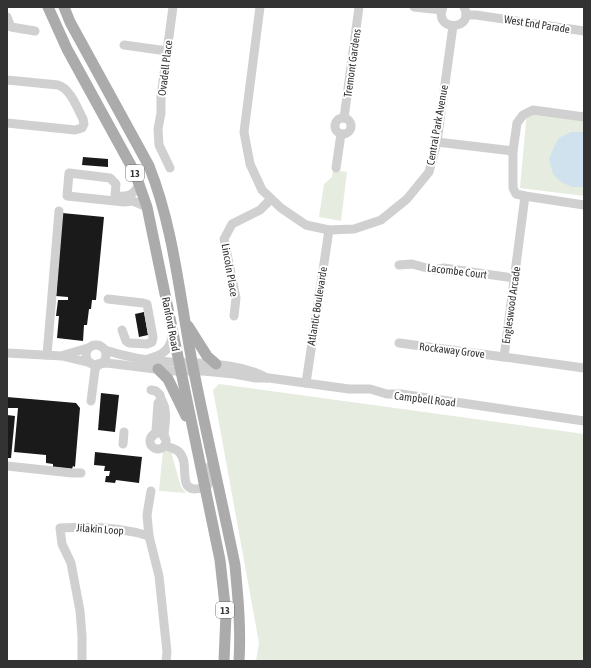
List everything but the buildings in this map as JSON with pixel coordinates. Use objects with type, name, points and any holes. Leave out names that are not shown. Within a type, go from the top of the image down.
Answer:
[{"type":"main road","name":"Ranford Road","points":[[48,7],[67,49],[140,184],[147,207],[220,560],[226,614],[224,661]]},
{"type":"main road","name":"Ranford Road","points":[[64,7],[70,22],[145,158],[157,188],[167,226],[193,367],[234,565],[238,591],[239,661]]},
{"type":"main road","points":[[184,319],[207,356],[216,364]]},
{"type":"main road","points":[[158,369],[168,379],[193,428]]},
{"type":"street","name":"Ovadell Place","points":[[170,168],[159,145],[158,129],[173,7]]},
{"type":"street","name":"Central Park Avenue","points":[[260,7],[244,132],[250,164],[262,190],[281,208],[306,225],[329,230],[354,230],[381,220],[407,199],[429,172],[437,142],[453,26]]},
{"type":"street","name":"Tremont Gardens","points":[[336,168],[341,134],[336,132],[334,126],[338,119],[344,118],[359,7]]},
{"type":"street","points":[[414,7],[443,9],[442,19],[453,26]]},
{"type":"street","name":"West End Parade","points":[[453,26],[463,22],[465,11],[476,15],[584,31]]},
{"type":"street","points":[[7,17],[11,27],[35,31]]},
{"type":"street","points":[[124,45],[167,51]]},
{"type":"street","points":[[7,80],[63,86],[83,119],[84,124],[82,128],[74,130],[7,123]]},
{"type":"street","points":[[584,117],[534,110],[523,115],[517,123],[512,151],[513,188],[516,194],[584,205]]},
{"type":"street","points":[[437,142],[512,151]]},
{"type":"street","points":[[140,184],[134,192],[127,196],[115,196],[116,184],[110,178],[69,173],[67,196],[124,202],[133,201],[147,207]]},
{"type":"street","name":"Engleswood Arcade","points":[[525,196],[504,357],[584,368]]},
{"type":"street","name":"Lincoln Place","points":[[234,316],[236,298],[224,239],[232,224],[260,210],[271,199]]},
{"type":"street","points":[[47,354],[58,211]]},
{"type":"street","name":"Atlantic Boulevarde","points":[[306,382],[329,230]]},
{"type":"street","name":"Lacombe Court","points":[[399,266],[412,264],[434,270],[444,268],[514,278]]},
{"type":"street","points":[[108,299],[143,302],[147,304],[153,337],[152,342],[148,344],[126,341],[122,330]]},
{"type":"street","points":[[145,360],[159,355],[170,347],[172,330]]},
{"type":"street","name":"Rockaway Grove","points":[[399,343],[504,357]]},
{"type":"street","points":[[91,401],[95,383],[94,365],[86,358],[86,354],[88,348],[97,345],[105,350],[105,357],[104,360],[94,365]]},
{"type":"street","name":"Campbell Road","points":[[62,356],[88,348]]},
{"type":"street","name":"Campbell Road","points":[[105,350],[134,358],[179,367]]},
{"type":"street","name":"Campbell Road","points":[[8,352],[62,356],[94,365],[107,363],[158,369],[216,364],[255,371],[267,378]]},
{"type":"street","name":"Campbell Road","points":[[193,367],[256,378],[306,382],[349,389],[370,389],[387,394],[401,394],[584,421]]},
{"type":"street","points":[[151,390],[156,391],[160,395],[166,411],[164,441],[159,449],[151,445]]},
{"type":"street","points":[[151,445],[156,431],[158,403],[161,400]]},
{"type":"street","points":[[123,444],[124,432]]},
{"type":"street","points":[[151,445],[160,434],[164,441],[179,452],[183,458],[186,484],[191,489],[205,488],[208,486],[211,478],[208,462],[211,452]]},
{"type":"street","points":[[7,466],[81,473]]},
{"type":"street","points":[[151,491],[147,515],[149,536],[159,576],[167,652],[166,661]]},
{"type":"street","name":"Jilakin Loop","points":[[82,661],[80,611],[71,563],[62,544],[60,528],[80,526],[131,531],[149,536]]},
{"type":"shaded area","points":[[527,111],[584,118],[584,196],[520,188]]},
{"type":"shaded area","points":[[333,170],[347,172],[341,221],[319,217],[324,184],[332,177]]},
{"type":"shaded area","points":[[219,384],[584,434],[584,661],[256,661],[259,643],[213,390]]},
{"type":"shaded area","points":[[163,450],[173,450],[172,455],[181,487],[186,493],[159,491]]},
{"type":"water","points":[[571,132],[584,132],[584,187],[572,187],[561,182],[553,174],[549,159],[559,138]]}]
